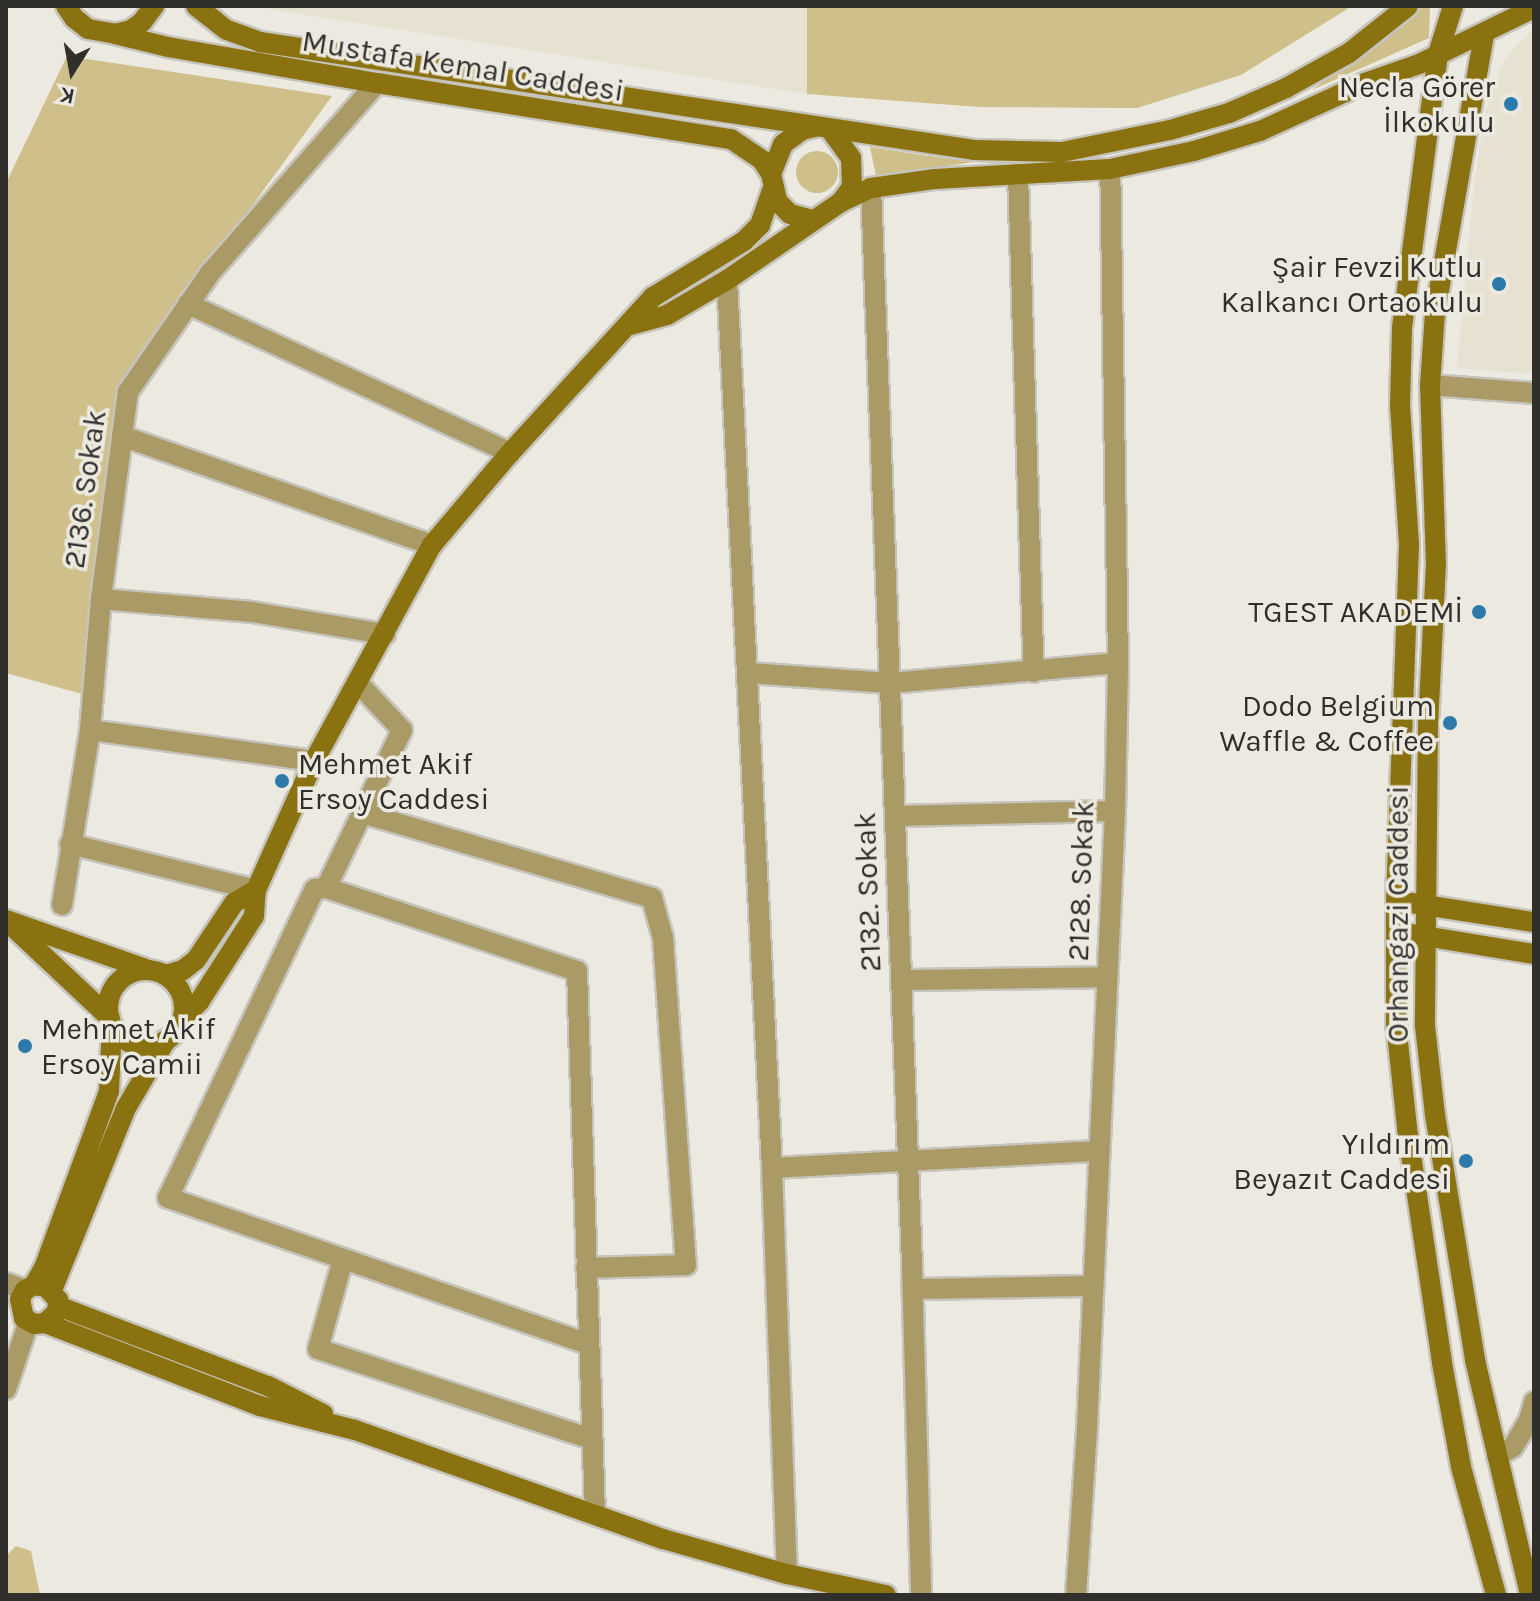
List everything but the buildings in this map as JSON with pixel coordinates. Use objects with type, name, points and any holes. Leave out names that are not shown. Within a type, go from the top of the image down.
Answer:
[{"type":"main road","name":"Mustafa Kemal Caddesi","points":[[66,6],[74,18],[88,29],[377,83],[731,139],[762,160],[772,182]]},
{"type":"main road","points":[[115,34],[131,30],[142,22],[154,6]]},
{"type":"main road","name":"Mustafa Kemal Caddesi","points":[[196,6],[227,30],[260,42],[823,128]]},
{"type":"main road","points":[[31,1301],[126,1108],[166,1040],[199,1002],[254,916],[256,890],[314,761],[432,545],[510,453],[653,297],[744,241],[760,225],[783,144],[802,130],[823,128],[974,150],[1062,152],[1112,144],[1229,113],[1286,88],[1349,53],[1408,6]]},
{"type":"main road","points":[[1453,6],[1438,54],[1402,329],[1400,405],[1409,546],[1396,902],[1396,1023],[1407,1128],[1442,1363],[1461,1467],[1496,1595]]},
{"type":"main road","points":[[630,325],[667,315],[727,280],[841,202],[871,188],[935,179],[1110,169],[1194,151],[1260,131],[1484,35],[1534,8]]},
{"type":"main road","name":"Orhangazi Caddesi","points":[[1484,35],[1435,312],[1430,385],[1436,563],[1424,904],[1425,1026],[1435,1115],[1475,1360],[1530,1595]]},
{"type":"main road","points":[[823,128],[839,136],[851,158],[852,187],[841,202]]},
{"type":"main road","points":[[772,182],[777,201],[790,214],[813,220]]},
{"type":"main road","points":[[31,1301],[111,1087],[108,1001],[120,980],[130,973],[183,970],[196,960],[234,903],[256,890]]},
{"type":"main road","points":[[1396,902],[1534,922]]},
{"type":"main road","points":[[6,920],[158,973],[181,994],[183,1018]]},
{"type":"main road","points":[[6,920],[131,1043],[143,1046],[166,1040]]},
{"type":"main road","points":[[1396,930],[1424,938],[1534,954]]},
{"type":"main road","points":[[31,1301],[260,1406],[355,1430],[663,1539],[787,1574],[886,1595]]},
{"type":"street","name":"2136. Sokak","points":[[62,905],[90,730],[101,599],[128,392],[210,273],[377,83]]},
{"type":"street","name":"2128. Sokak","points":[[1076,1595],[1087,1428],[1115,811],[1118,663],[1110,169]]},
{"type":"street","points":[[1018,174],[1034,672]]},
{"type":"street","name":"2132. Sokak","points":[[871,188],[913,1289],[921,1595]]},
{"type":"street","points":[[727,280],[772,1168],[787,1574]]},
{"type":"street","points":[[188,304],[510,453]]},
{"type":"street","points":[[1430,385],[1534,393]]},
{"type":"street","points":[[122,436],[432,545]]},
{"type":"street","points":[[101,599],[252,612],[385,634]]},
{"type":"street","points":[[749,673],[890,683],[1118,663]]},
{"type":"street","points":[[326,888],[402,730],[358,683]]},
{"type":"street","points":[[90,730],[314,761]]},
{"type":"street","points":[[895,816],[1115,811]]},
{"type":"street","points":[[362,813],[652,898],[663,938],[686,1265],[586,1268]]},
{"type":"street","points":[[70,844],[256,890]]},
{"type":"street","points":[[588,1344],[168,1198],[315,889],[326,888],[577,971],[595,1514]]},
{"type":"street","points":[[902,980],[1107,977]]},
{"type":"street","points":[[772,1168],[1099,1151]]},
{"type":"street","points":[[343,1259],[318,1349],[591,1439]]},
{"type":"street","points":[[913,1289],[1092,1286]]},
{"type":"street","points":[[6,1389],[31,1301]]},
{"type":"street","points":[[1497,1456],[1513,1447],[1529,1420],[1534,1402]]},
{"type":"shaded area","points":[[265,6],[807,6],[807,94],[269,9]]},
{"type":"shaded area","points":[[807,6],[1352,6],[1241,75],[1137,108],[979,107],[807,94]]},
{"type":"shaded area","points":[[1423,6],[1430,6],[1429,38],[1312,90]]},
{"type":"shaded area","name":"Şair Fevzi Kutlu Kalkancı Ortaokulu","points":[[1534,29],[1534,374],[1457,368],[1473,194],[1484,117],[1500,69],[1512,50]]},
{"type":"shaded area","points":[[67,56],[332,96],[118,390],[82,694],[6,673],[6,183]]},
{"type":"shaded area","points":[[870,147],[921,155],[975,162],[876,176]]},
{"type":"shaded area","points":[[817,151],[832,157],[838,172],[832,187],[817,193],[802,187],[796,172],[802,157]]},
{"type":"shaded area","points":[[16,1546],[31,1551],[40,1595],[6,1595],[6,1556]]},
{"type":"place","name":"Necla Görer İlkokulu","points":[[1511,104]]},
{"type":"place","name":"Şair Fevzi Kutlu Kalkancı Ortaokulu","points":[[1499,284]]},
{"type":"place","name":"TGEST AKADEMİ","points":[[1479,612]]},
{"type":"place","name":"Dodo Belgium Waffle & Coffee","points":[[1450,723]]},
{"type":"place","name":"Mehmet Akif Ersoy Caddesi","points":[[282,781]]},
{"type":"place","name":"Mehmet Akif Ersoy Camii","points":[[25,1046]]},
{"type":"place","name":"Yıldırım Beyazıt Caddesi","points":[[1466,1161]]}]
